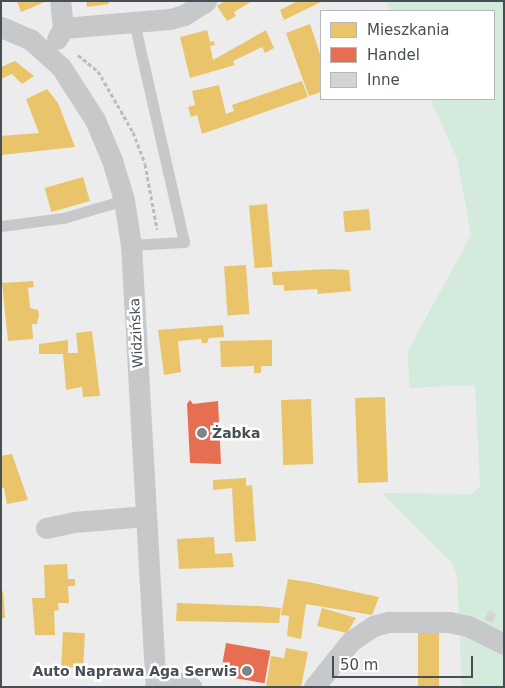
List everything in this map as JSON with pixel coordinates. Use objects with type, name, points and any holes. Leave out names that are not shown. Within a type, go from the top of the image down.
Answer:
[{"type":"street","points":[[49,53],[63,28],[60,1]]},
{"type":"street","points":[[63,28],[170,20],[184,15],[206,1]]},
{"type":"street","name":"Widzińska","points":[[1,27],[31,40],[49,53],[65,72],[95,120],[112,160],[124,200],[131,245],[156,683]]},
{"type":"street","points":[[46,528],[74,522],[146,516]]},
{"type":"street","points":[[314,687],[351,641],[373,626],[388,622],[449,622],[468,626],[504,644]]},
{"type":"street","points":[[156,683],[191,687]]},
{"type":"lane","points":[[131,245],[184,242],[134,22]]},
{"type":"lane","points":[[1,226],[62,218],[124,200]]},
{"type":"green space","points":[[386,1],[504,1],[504,687],[462,687],[457,577],[453,564],[382,493],[472,494],[480,486],[475,385],[409,388],[408,351],[471,235],[457,158],[430,100],[495,100],[495,10],[390,10]]},
{"type":"building: Mieszkania","points":[[17,1],[47,1],[21,12]]},
{"type":"building: Mieszkania","points":[[86,1],[108,1],[109,4],[87,7]]},
{"type":"building: Mieszkania","points":[[225,1],[252,1],[234,12],[236,16],[227,21],[217,6]]},
{"type":"building: Mieszkania","points":[[298,1],[323,1],[284,20],[280,10]]},
{"type":"building: Mieszkania","points":[[310,24],[320,54],[320,92],[309,96],[286,33]]},
{"type":"building: Mieszkania","points":[[207,30],[210,42],[214,41],[215,45],[210,46],[213,60],[266,30],[274,48],[265,53],[262,47],[233,61],[235,65],[190,78],[180,37]]},
{"type":"building: Mieszkania","points":[[15,61],[34,76],[22,84],[12,74],[1,79],[1,67]]},
{"type":"building: Mieszkania","points":[[302,81],[308,97],[202,134],[197,115],[191,117],[188,107],[195,105],[192,91],[219,85],[226,114],[234,111],[232,105]]},
{"type":"building: Mieszkania","points":[[47,89],[58,103],[75,147],[1,155],[1,136],[39,133],[26,99]]},
{"type":"building: Mieszkania","points":[[83,177],[90,201],[51,212],[45,188]]},
{"type":"building: Mieszkania","points":[[267,204],[272,267],[255,268],[249,206]]},
{"type":"building: Mieszkania","points":[[369,209],[371,230],[345,232],[343,211]]},
{"type":"building: Mieszkania","points":[[246,265],[249,314],[227,315],[224,267]]},
{"type":"building: Mieszkania","points":[[349,270],[351,291],[318,294],[317,289],[284,291],[284,285],[273,285],[272,272]]},
{"type":"building: Mieszkania","points":[[33,281],[34,287],[28,288],[30,308],[38,310],[39,315],[37,324],[32,324],[33,339],[8,341],[2,283]]},
{"type":"building: Mieszkania","points":[[223,325],[224,337],[209,338],[207,343],[202,343],[201,339],[178,341],[181,372],[164,375],[158,330]]},
{"type":"building: Mieszkania","points":[[92,331],[100,396],[83,397],[82,387],[66,390],[63,354],[39,354],[39,344],[68,340],[68,353],[78,353],[76,333]]},
{"type":"building: Mieszkania","points":[[272,340],[272,366],[261,366],[261,373],[254,373],[254,366],[221,367],[220,341]]},
{"type":"building: Mieszkania","points":[[385,397],[388,482],[358,483],[355,398]]},
{"type":"building: Mieszkania","points":[[311,399],[313,464],[283,465],[281,400]]},
{"type":"building: Mieszkania","points":[[12,454],[28,500],[7,504],[4,488],[1,488],[1,456]]},
{"type":"building: Mieszkania","points":[[246,478],[246,486],[252,485],[256,541],[235,542],[232,488],[213,490],[213,480]]},
{"type":"building: Mieszkania","points":[[214,537],[215,554],[232,553],[234,567],[179,569],[177,539]]},
{"type":"building: Mieszkania","points":[[67,564],[68,579],[75,579],[75,586],[68,586],[69,603],[58,603],[59,610],[54,611],[55,635],[35,635],[32,598],[45,598],[44,565]]},
{"type":"building: Mieszkania","points":[[288,579],[379,597],[372,615],[306,604],[301,639],[287,636],[289,616],[281,615]]},
{"type":"building: Mieszkania","points":[[3,591],[5,618],[1,618],[1,592]]},
{"type":"building: Mieszkania","points":[[177,603],[281,608],[279,623],[176,621]]},
{"type":"building: Mieszkania","points":[[322,608],[356,618],[347,633],[317,626]]},
{"type":"building: Mieszkania","points":[[418,628],[439,628],[439,687],[418,687]]},
{"type":"building: Mieszkania","points":[[63,632],[85,633],[83,668],[61,667]]},
{"type":"building: Mieszkania","points":[[286,648],[308,652],[301,687],[266,687],[271,656],[284,658]]},
{"type":"building: Handel","points":[[190,400],[193,404],[218,401],[221,464],[190,463],[187,404]]},
{"type":"building: Handel","points":[[226,643],[270,651],[265,683],[220,675]]},
{"type":"building: Inne","points":[[490,610],[496,615],[492,623],[484,619]]},
{"type":"place","name":"Żabka","points":[[202,433]]},
{"type":"place","name":"Auto Naprawa Aga Serwis","points":[[247,671]]}]
